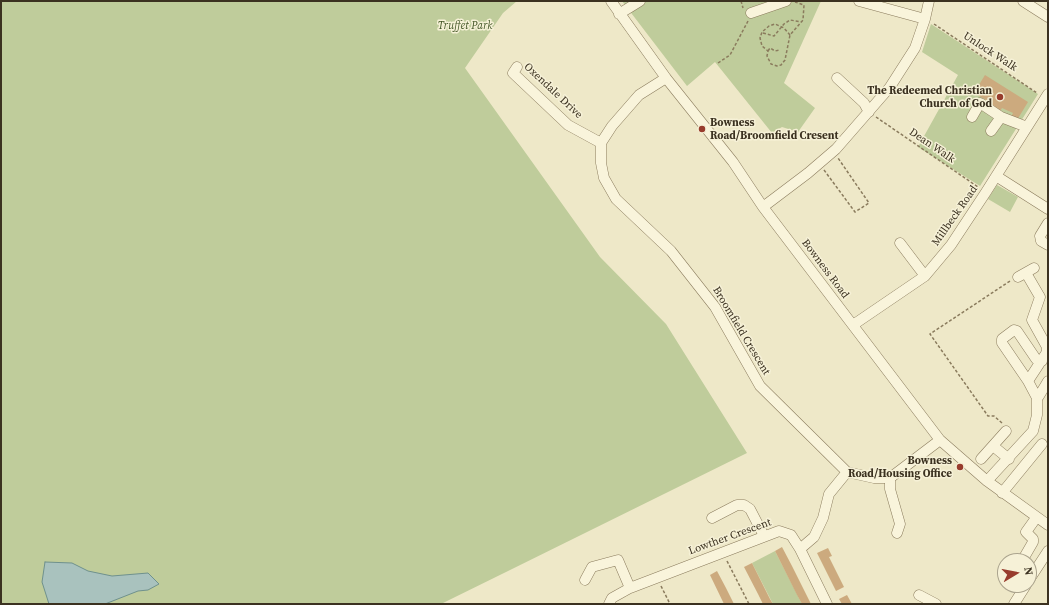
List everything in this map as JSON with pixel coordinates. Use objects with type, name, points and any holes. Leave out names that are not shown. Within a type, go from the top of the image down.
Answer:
[{"type":"street","name":"Bowness Road","points":[[611,1],[666,78],[733,162],[763,207],[940,440],[987,482],[1036,518],[1048,524]]},
{"type":"street","points":[[619,14],[640,1]]},
{"type":"street","points":[[751,13],[786,1]]},
{"type":"street","points":[[859,1],[925,19]]},
{"type":"street","points":[[763,207],[834,151],[890,87],[915,48],[925,19],[929,1]]},
{"type":"street","points":[[1022,1],[1048,17]]},
{"type":"street","name":"Oxendale Drive","points":[[518,67],[513,73],[568,125],[601,143]]},
{"type":"street","points":[[601,143],[612,126],[639,95],[666,78]]},
{"type":"street","points":[[837,78],[864,103],[869,112]]},
{"type":"street","name":"Millbeck Road","points":[[853,325],[925,276],[951,245],[1047,96]]},
{"type":"street","points":[[972,118],[980,103],[1001,117],[1027,127]]},
{"type":"street","points":[[991,131],[1001,117]]},
{"type":"street","name":"Broomfield Crescent","points":[[601,143],[600,163],[604,178],[616,199],[671,251],[715,307],[760,386],[847,472]]},
{"type":"street","points":[[996,176],[1048,209]]},
{"type":"street","points":[[1048,223],[1040,236],[1041,241],[1048,245]]},
{"type":"street","points":[[900,243],[925,276]]},
{"type":"street","points":[[1022,275],[1040,297],[1032,320],[1047,347],[1047,352],[1042,361],[1028,381]]},
{"type":"street","points":[[987,482],[1033,431],[1037,415],[1037,398],[1028,381],[1002,343],[1002,339],[1014,330],[1017,331],[1036,359],[1042,361]]},
{"type":"street","points":[[1037,398],[1048,380]]},
{"type":"street","points":[[980,459],[993,446],[1006,429]]},
{"type":"street","points":[[800,549],[814,537],[823,518],[830,494],[847,472],[874,478],[890,478],[940,440]]},
{"type":"street","points":[[1002,493],[1042,444]]},
{"type":"street","points":[[993,446],[1009,459]]},
{"type":"street","points":[[890,478],[890,489],[900,524],[897,533]]},
{"type":"street","points":[[712,518],[737,505],[744,505],[750,509],[764,536]]},
{"type":"street","points":[[1027,553],[1033,542],[1033,539],[1026,532],[1036,518]]},
{"type":"street","name":"Lowther Crescent","points":[[609,604],[612,598],[630,588],[779,531],[791,535],[800,549],[827,604]]},
{"type":"street","points":[[1037,566],[1048,551]]},
{"type":"street","points":[[585,580],[592,566],[618,560],[630,588]]},
{"type":"street","points":[[1014,604],[1021,593]]},
{"type":"street","points":[[919,595],[936,604]]},
{"type":"path","points":[[718,63],[730,55],[753,16],[750,10],[744,10],[741,1]]},
{"type":"path","points":[[768,51],[768,62],[777,66],[781,65],[788,53],[790,35],[802,22],[804,13],[804,4],[794,1]]},
{"type":"path","name":"Unlock Walk","points":[[925,19],[1047,96]]},
{"type":"path","points":[[762,32],[768,36],[774,36],[790,20],[802,22]]},
{"type":"path","points":[[768,51],[762,46],[760,38],[762,32],[769,26],[775,24],[782,27],[790,35]]},
{"type":"path","points":[[768,51],[770,48],[775,51],[780,50]]},
{"type":"path","name":"Dean Walk","points":[[869,112],[913,144],[986,192]]},
{"type":"path","points":[[820,163],[855,212],[869,203],[834,151]]},
{"type":"path","points":[[1006,429],[994,416],[988,416],[930,334],[1022,275]]},
{"type":"path","points":[[722,553],[749,604]]},
{"type":"path","points":[[656,577],[670,604]]},
{"type":"green space","name":"Truffet Park","points":[[1,1],[517,1],[503,13],[465,68],[600,257],[666,324],[747,453],[443,603],[444,604],[1,604]]},
{"type":"green space","points":[[622,1],[821,1],[784,83],[815,108],[798,132],[782,127],[772,133],[715,62],[687,86]]},
{"type":"green space","points":[[931,24],[1038,94],[980,186],[918,147],[958,75],[922,52]]},
{"type":"green space","points":[[997,185],[1018,197],[1010,212],[988,199]]},
{"type":"green space","points":[[775,551],[802,604],[773,604],[752,563]]},
{"type":"water","points":[[45,562],[72,563],[88,571],[112,576],[148,573],[159,584],[148,590],[138,591],[105,604],[49,604],[42,582]]},
{"type":"building","name":"The Redeemed Christian Church of God","points":[[985,75],[1028,102],[1017,120],[1011,117],[1013,113],[1002,108],[999,113],[985,105],[986,100],[974,93]]},
{"type":"building","points":[[782,547],[811,604],[802,604],[797,595],[775,551]]},
{"type":"building","points":[[828,548],[832,556],[829,557],[844,587],[836,591],[817,553]]},
{"type":"building","points":[[752,563],[773,604],[763,604],[744,567]]},
{"type":"building","points":[[717,571],[734,604],[724,604],[710,575]]},
{"type":"building","points":[[847,595],[852,604],[842,604],[839,599]]},
{"type":"place","name":"The Redeemed Christian Church of God","points":[[1000,97]]},
{"type":"place","name":"Bowness Road/Broomfield Cresent","points":[[702,129]]},
{"type":"place","name":"Bowness Road/Housing Office","points":[[960,467]]}]
